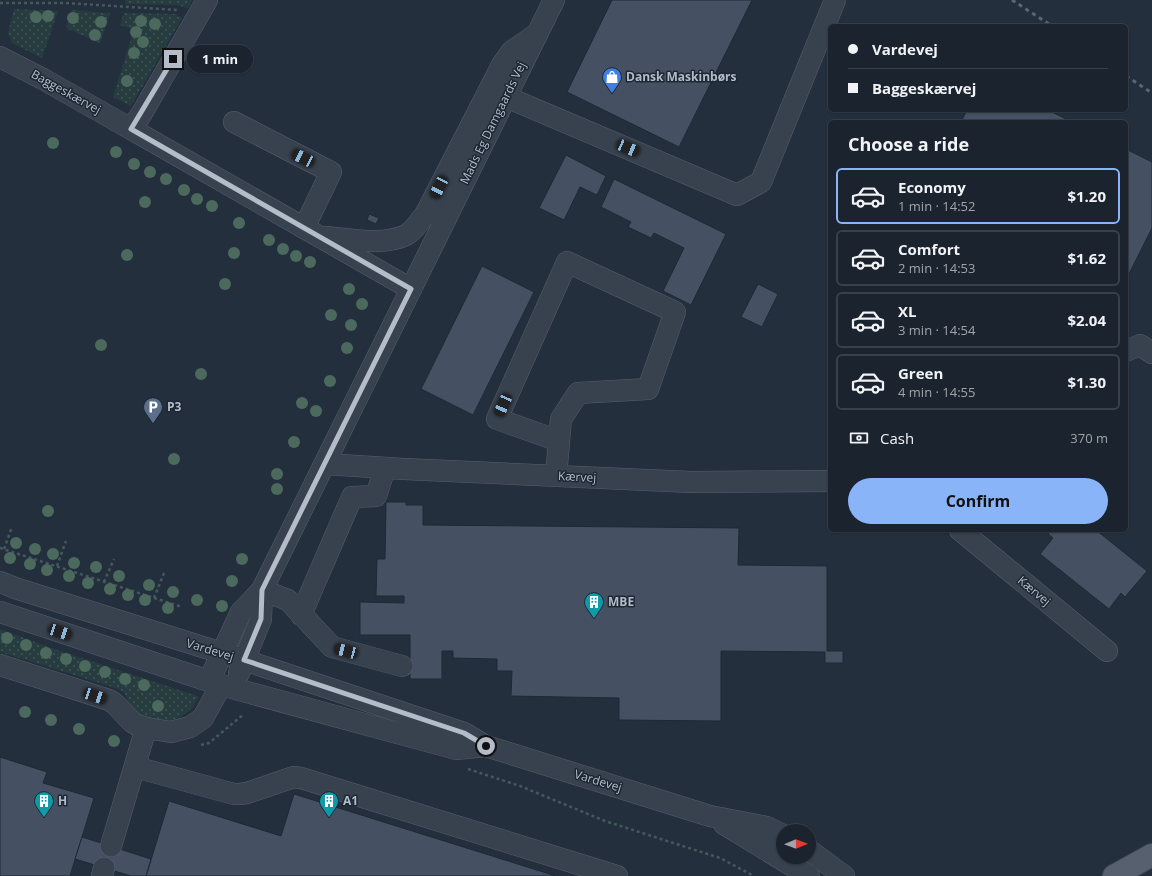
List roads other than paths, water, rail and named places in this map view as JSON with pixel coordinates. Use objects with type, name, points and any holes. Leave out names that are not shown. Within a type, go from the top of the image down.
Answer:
[{"type":"main road","points":[[1114,876],[1152,855]]},
{"type":"street","points":[[131,129],[146,106],[207,0]]},
{"type":"street","name":"Mads Eg Damgaards Vej","points":[[221,685],[222,654],[241,612],[262,590],[554,0]]},
{"type":"street","points":[[506,97],[737,195],[761,182],[835,0]]},
{"type":"street","points":[[234,122],[331,172],[313,232],[377,241],[399,238],[407,235],[425,214],[502,65],[512,51],[538,33]]},
{"type":"street","name":"Baggeskærvej","points":[[0,57],[43,79],[411,289]]},
{"type":"street","points":[[556,476],[561,419],[578,393],[648,389],[675,312],[567,262],[497,419],[559,441]]},
{"type":"street","points":[[1128,350],[1140,345],[1152,353]]},
{"type":"street","name":"Kærvej","points":[[325,464],[691,482],[828,481]]},
{"type":"street","points":[[301,615],[352,497],[376,496],[385,468]]},
{"type":"street","name":"Kærvej","points":[[962,532],[1107,651]]},
{"type":"street","name":"Vardevej","points":[[0,582],[244,660],[464,733],[486,746],[710,816],[767,827],[776,832]]},
{"type":"street","points":[[262,590],[288,600],[332,647],[402,666]]},
{"type":"street","name":"Mads Eg Damgaards Vej","points":[[221,685],[244,660],[261,619],[262,590]]},
{"type":"street","name":"Vardevej","points":[[0,612],[221,685],[456,750],[486,746]]},
{"type":"street","points":[[0,665],[109,700],[119,707],[132,722],[146,728],[171,732],[190,727],[203,718],[221,685]]},
{"type":"street","points":[[111,846],[146,728]]},
{"type":"street","points":[[135,767],[240,794],[247,793],[288,778],[301,778],[617,876]]},
{"type":"street","name":"Vardevej","points":[[710,816],[810,876]]},
{"type":"street","points":[[816,855],[844,876]]},
{"type":"railway","points":[[1012,0],[1049,24]]},
{"type":"railway","points":[[1128,77],[1152,93]]},
{"type":"place","name":"Dansk Maskinbørs","points":[[612,94]]},
{"type":"place","name":"P3","points":[[153,424]]},
{"type":"place","name":"MBE","points":[[594,619]]},
{"type":"place","name":"H","points":[[44,818]]},
{"type":"place","name":"A1","points":[[329,818]]}]
